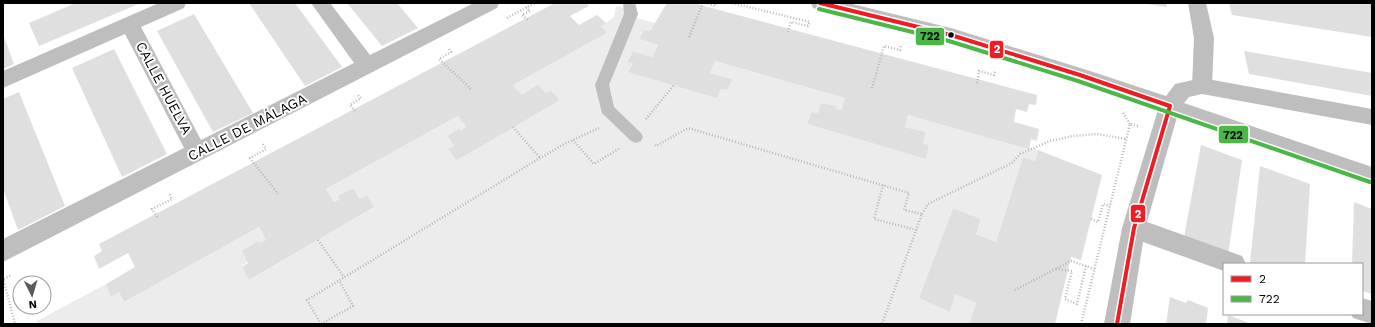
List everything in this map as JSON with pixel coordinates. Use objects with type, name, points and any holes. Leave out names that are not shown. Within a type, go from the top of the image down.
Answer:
[{"type":"street","points":[[3,80],[176,3]]},
{"type":"street","points":[[320,3],[367,66]]},
{"type":"street","name":"CALLE DE MÁLAGA","points":[[3,251],[490,3]]},
{"type":"street","points":[[820,3],[952,35],[1080,75],[1372,176]]},
{"type":"street","points":[[1197,3],[1204,38],[1202,86]]},
{"type":"street","name":"CALLE HUELVA","points":[[130,24],[197,152]]},
{"type":"street","points":[[1117,324],[1134,228],[1170,106],[1182,90],[1202,86],[1372,117]]},
{"type":"street","points":[[1134,228],[1231,263]]},
{"type":"lane","points":[[629,3],[631,14],[602,85],[608,109],[639,135]]},
{"type":"path","points":[[689,37],[704,3],[715,6],[716,3]]},
{"type":"path","points":[[526,7],[530,11],[522,15],[528,20]]},
{"type":"path","points":[[788,32],[791,22],[808,26],[810,22]]},
{"type":"path","points":[[872,88],[884,46],[900,50],[901,45]]},
{"type":"path","points":[[448,48],[451,52],[439,59],[472,90]]},
{"type":"path","points":[[977,83],[979,71],[994,75],[995,68]]},
{"type":"path","points":[[573,140],[594,164],[639,135],[641,126],[674,85]]},
{"type":"path","points":[[355,111],[350,105],[361,98],[358,95]]},
{"type":"path","points":[[513,127],[540,158]]},
{"type":"path","points":[[339,280],[353,306],[321,324],[307,300],[339,280],[344,278],[540,158],[599,128],[604,133]]},
{"type":"path","points":[[639,135],[656,146],[688,128],[909,193],[904,210],[922,214]]},
{"type":"path","points":[[882,324],[922,214],[928,204],[1012,163],[1020,154],[1050,141],[1073,136],[1097,134],[1126,139]]},
{"type":"path","points":[[615,143],[620,148]]},
{"type":"path","points":[[263,144],[266,149],[250,158],[278,194]]},
{"type":"path","points":[[883,185],[874,219],[917,230]]},
{"type":"path","points":[[156,217],[152,209],[172,199],[169,193]]},
{"type":"path","points":[[1091,219],[1098,222],[1103,204],[1110,206]]},
{"type":"path","points":[[318,240],[344,278]]},
{"type":"path","points":[[1015,290],[1070,261],[1094,269]]},
{"type":"path","points":[[1056,269],[1072,271],[1065,299],[1077,304],[1086,266]]},
{"type":"path","points":[[3,277],[15,324]]},
{"type":"shaded area","points":[[620,6],[637,18],[655,23],[650,31],[644,30],[639,39],[658,45],[652,57],[633,51],[627,61],[633,63],[628,72],[721,89],[732,79],[710,73],[715,61],[845,98],[841,110],[835,108],[835,106],[821,103],[818,113],[811,112],[807,124],[926,159],[929,146],[923,144],[926,132],[905,127],[908,115],[1038,150],[1035,161],[1023,157],[996,242],[976,234],[981,219],[953,208],[919,298],[950,311],[955,294],[976,303],[969,324],[38,324],[37,321],[48,315],[52,315],[52,313],[106,284],[111,296],[119,292],[124,302],[259,227],[266,240],[242,266],[249,280],[374,207],[367,195],[360,199],[353,188],[339,196],[340,199],[334,202],[326,189],[458,116],[466,127],[461,130],[460,128],[447,136],[454,146],[449,149],[560,100],[551,90],[546,93],[538,84],[522,95],[513,85],[607,33],[601,26],[614,17],[616,7]]},
{"type":"building","points":[[76,3],[141,3],[39,46],[29,23]]},
{"type":"building","points":[[249,3],[295,3],[342,67],[305,86]]},
{"type":"building","points":[[347,3],[397,3],[418,28],[382,46]]},
{"type":"building","points":[[555,3],[586,3],[589,6],[570,16],[579,25],[597,15],[606,23],[601,26],[607,33],[513,85],[522,95],[538,84],[546,93],[551,90],[560,100],[457,160],[448,149],[454,146],[447,136],[460,128],[461,130],[466,127],[458,116],[326,189],[334,202],[340,199],[338,196],[353,188],[360,199],[367,195],[374,207],[249,280],[242,267],[248,263],[242,251],[258,241],[260,243],[266,240],[259,227],[124,302],[119,292],[111,297],[106,284],[135,267],[128,253],[99,269],[94,256],[102,251],[99,244]]},
{"type":"building","points":[[667,3],[693,3],[1037,95],[1036,105],[1029,104],[1027,112],[1016,109],[1014,122],[1039,129],[1037,141],[1031,139],[1029,149],[908,115],[905,127],[926,132],[923,144],[929,145],[926,159],[807,124],[811,112],[818,113],[821,103],[836,106],[835,108],[841,110],[845,98],[715,61],[710,73],[732,79],[727,90],[721,89],[717,98],[628,72],[633,63],[627,62],[633,51],[652,57],[658,45],[639,39],[644,30],[650,31]]},
{"type":"building","points":[[1166,3],[1167,7],[1147,4]]},
{"type":"building","points":[[1229,3],[1372,4],[1372,37],[1232,15]]},
{"type":"building","points":[[194,14],[253,113],[213,132],[157,31]]},
{"type":"building","points":[[3,34],[14,64],[3,69]]},
{"type":"building","points":[[114,49],[167,154],[122,177],[72,68]]},
{"type":"building","points":[[1244,51],[1372,73],[1372,96],[1249,74]]},
{"type":"building","points":[[19,92],[65,206],[18,230],[3,189],[3,99]]},
{"type":"building","points":[[1201,145],[1242,160],[1228,255],[1184,237]]},
{"type":"building","points":[[1038,150],[1102,175],[1081,260],[1071,257],[1055,324],[969,324],[976,303],[955,294],[950,312],[919,298],[953,208],[981,219],[976,234],[996,242],[1023,157],[1035,161]]},
{"type":"building","points":[[1260,166],[1310,184],[1305,263],[1250,263]]},
{"type":"building","points":[[1354,202],[1372,209],[1372,294],[1363,291],[1363,263],[1352,263]]},
{"type":"building","points":[[1170,297],[1186,303],[1188,300],[1208,308],[1206,324],[1166,324]]},
{"type":"building","points":[[1228,315],[1252,324],[1227,324]]},
{"type":"transit line","name":"2","points":[[820,3],[951,35],[1080,75],[1170,106]]},
{"type":"transit line","name":"722","points":[[819,9],[949,41],[1078,81],[1370,182]]},
{"type":"transit line","name":"2","points":[[1117,324],[1134,228],[1170,106]]}]
